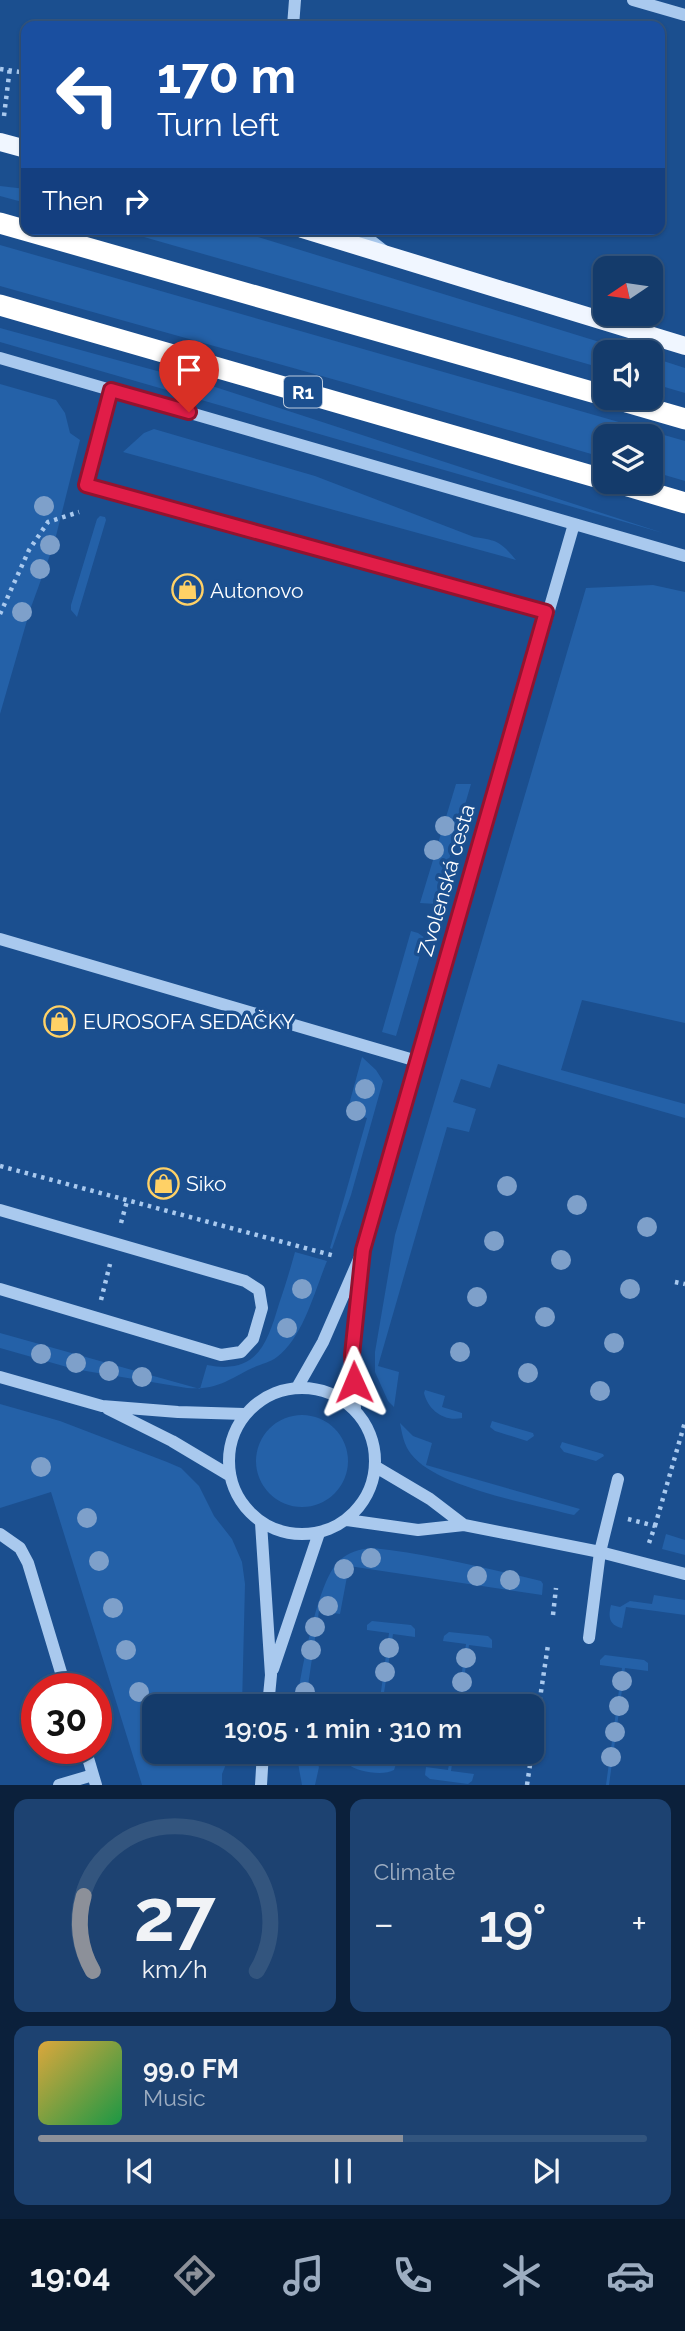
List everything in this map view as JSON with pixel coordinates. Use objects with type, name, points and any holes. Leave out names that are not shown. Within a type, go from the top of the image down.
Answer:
[{"type":"highway","points":[[0,223],[21,229]]},
{"type":"highway","points":[[42,235],[593,393]]},
{"type":"highway","name":"R1","points":[[0,305],[593,476]]},
{"type":"highway","points":[[653,410],[685,419]]},
{"type":"highway","points":[[655,494],[685,503]]},
{"type":"main road","points":[[0,142],[21,148]]},
{"type":"main road","points":[[322,235],[685,346]]},
{"type":"street","points":[[293,21],[295,0]]},
{"type":"street","points":[[633,0],[685,15]]},
{"type":"street","points":[[364,235],[390,256]]},
{"type":"street","points":[[0,358],[685,555]]},
{"type":"street","points":[[111,390],[86,485],[546,612]]},
{"type":"street","name":"Zvolenská cesta","points":[[298,1386],[323,1342],[363,1250],[546,612],[574,524]]},
{"type":"street","points":[[0,939],[417,1061]]},
{"type":"street","points":[[0,1210],[245,1281],[259,1290],[262,1308],[253,1339],[241,1352],[221,1355],[0,1289]]},
{"type":"street","name":"Zvolenská cesta","points":[[355,1409],[352,1355],[363,1250]]},
{"type":"street","points":[[0,1377],[102,1406],[172,1441],[229,1475],[240,1501],[261,1523],[289,1534],[319,1533],[346,1520],[366,1497],[376,1467],[430,1499],[464,1525]]},
{"type":"street","name":"Zvolenská cesta","points":[[229,1475],[230,1442],[244,1414],[268,1394],[298,1386],[329,1391],[355,1409],[372,1436],[376,1467]]},
{"type":"street","points":[[102,1406],[244,1414]]},
{"type":"street","points":[[589,1638],[600,1552],[618,1479]]},
{"type":"street","points":[[346,1520],[418,1530],[464,1525],[600,1552],[685,1574]]},
{"type":"street","points":[[261,1523],[271,1675],[269,1694]]},
{"type":"street","points":[[271,1675],[319,1533]]},
{"type":"street","points":[[0,1534],[20,1548],[28,1563],[61,1673]]},
{"type":"street","points":[[261,1785],[263,1764]]},
{"type":"street","points":[[59,1785],[94,1780]]},
{"type":"path","points":[[0,69],[21,72]]},
{"type":"path","points":[[4,117],[9,69]]},
{"type":"path","points":[[0,614],[29,550],[48,522],[79,512]]},
{"type":"path","points":[[0,1167],[335,1256]]},
{"type":"path","points":[[120,1227],[127,1201]]},
{"type":"path","points":[[97,1317],[111,1261]]},
{"type":"path","points":[[675,1282],[685,1284]]},
{"type":"path","points":[[649,1543],[685,1422]]},
{"type":"path","points":[[628,1519],[655,1526]]},
{"type":"path","points":[[553,1615],[556,1588]]},
{"type":"path","points":[[527,1785],[548,1645]]},
{"type":"shaded area","points":[[0,186],[21,188],[21,202],[0,196]]},
{"type":"shaded area","points":[[137,235],[252,235],[593,340],[593,366]]},
{"type":"shaded area","points":[[0,245],[626,424],[593,424],[593,455],[0,286]]},
{"type":"shaded area","points":[[0,328],[212,386],[663,533],[0,342]]},
{"type":"shaded area","points":[[663,361],[685,368],[685,393],[663,387]]},
{"type":"shaded area","points":[[0,384],[56,400],[65,413],[70,433],[80,440],[54,544],[30,610],[0,714]]},
{"type":"shaded area","points":[[154,429],[315,476],[474,537],[493,541],[516,560],[123,452],[144,433]]},
{"type":"shaded area","points":[[663,435],[685,441],[685,481],[663,475]]},
{"type":"shaded area","points":[[100,516],[106,520],[77,617],[71,610],[71,605]]},
{"type":"shaded area","points":[[653,585],[685,592],[685,1023],[582,1000],[561,1070],[685,1104],[685,1118],[498,1064],[490,1088],[461,1079],[453,1102],[476,1109],[469,1132],[447,1127],[378,1366],[399,1372],[394,1407],[388,1401],[375,1372],[375,1352],[395,1235],[586,588]]},
{"type":"shaded area","points":[[456,784],[471,784],[436,904],[420,903]]},
{"type":"shaded area","points":[[411,931],[425,938],[396,1036],[382,1032]]},
{"type":"shaded area","points":[[362,1057],[383,1081],[351,1195],[332,1249],[330,1248],[367,1118],[347,1112]]},
{"type":"shaded area","points":[[295,1252],[327,1261],[301,1326],[286,1349],[274,1359],[226,1381],[200,1388],[207,1365],[224,1367],[249,1361],[264,1344],[275,1319]]},
{"type":"shaded area","points":[[0,1333],[197,1388],[74,1369],[0,1348]]},
{"type":"shaded area","points":[[425,1390],[445,1396],[442,1407],[462,1413],[462,1418],[449,1418],[438,1413],[429,1405]]},
{"type":"shaded area","points":[[0,1404],[60,1421],[181,1468],[199,1486],[214,1516],[232,1539],[242,1562],[245,1584],[242,1694],[142,1694],[142,1764],[226,1764],[222,1774],[222,1785],[142,1785],[112,1688],[112,1673],[107,1673],[51,1492],[0,1508]]},
{"type":"shaded area","points":[[302,1415],[319,1419],[334,1429],[344,1444],[348,1461],[344,1478],[334,1493],[319,1503],[302,1507],[285,1503],[270,1493],[260,1478],[256,1461],[260,1444],[270,1429],[285,1419]]},
{"type":"shaded area","points":[[492,1421],[533,1433],[534,1436],[527,1441],[495,1431],[490,1427]]},
{"type":"shaded area","points":[[400,1423],[413,1436],[432,1443],[426,1465],[580,1509],[574,1515],[569,1514],[484,1492],[440,1476],[423,1466],[411,1454]]},
{"type":"shaded area","points":[[562,1442],[604,1456],[596,1461],[564,1452],[560,1447]]},
{"type":"shaded area","points":[[666,1534],[685,1540],[685,1555],[662,1549]]},
{"type":"shaded area","points":[[372,1548],[436,1558],[541,1581],[542,1595],[349,1566],[340,1614],[319,1611],[307,1694],[298,1694],[311,1630],[323,1589],[338,1562],[358,1550]]},
{"type":"shaded area","points":[[654,1595],[685,1600],[685,1615],[626,1607],[622,1628],[612,1623],[611,1605],[620,1607],[630,1601],[652,1604]]},
{"type":"shaded area","points":[[372,1621],[411,1625],[415,1629],[415,1637],[393,1634],[384,1694],[381,1694],[389,1633],[367,1630],[367,1625]]},
{"type":"shaded area","points":[[449,1632],[488,1636],[492,1640],[492,1648],[469,1645],[462,1694],[459,1694],[466,1644],[443,1641]]},
{"type":"shaded area","points":[[605,1655],[644,1660],[648,1663],[648,1671],[625,1668],[609,1785],[606,1785],[622,1668],[600,1665],[600,1660]]},
{"type":"shaded area","points":[[298,1764],[317,1764],[319,1767],[315,1785],[302,1785]]},
{"type":"shaded area","points":[[348,1764],[396,1764],[394,1770],[383,1773],[357,1769]]},
{"type":"shaded area","points":[[449,1764],[452,1764],[451,1771],[474,1774],[472,1781],[468,1784],[430,1779],[425,1775],[426,1767],[448,1770]]},
{"type":"place","name":"Autonovo","points":[[187,590]]},
{"type":"place","name":"EUROSOFA SEDAČKY","points":[[60,1021]]},
{"type":"place","name":"Siko","points":[[163,1183]]},
{"type":"route","points":[[189,412],[111,390],[86,485],[546,612],[363,1250],[352,1355],[354,1382]]}]
